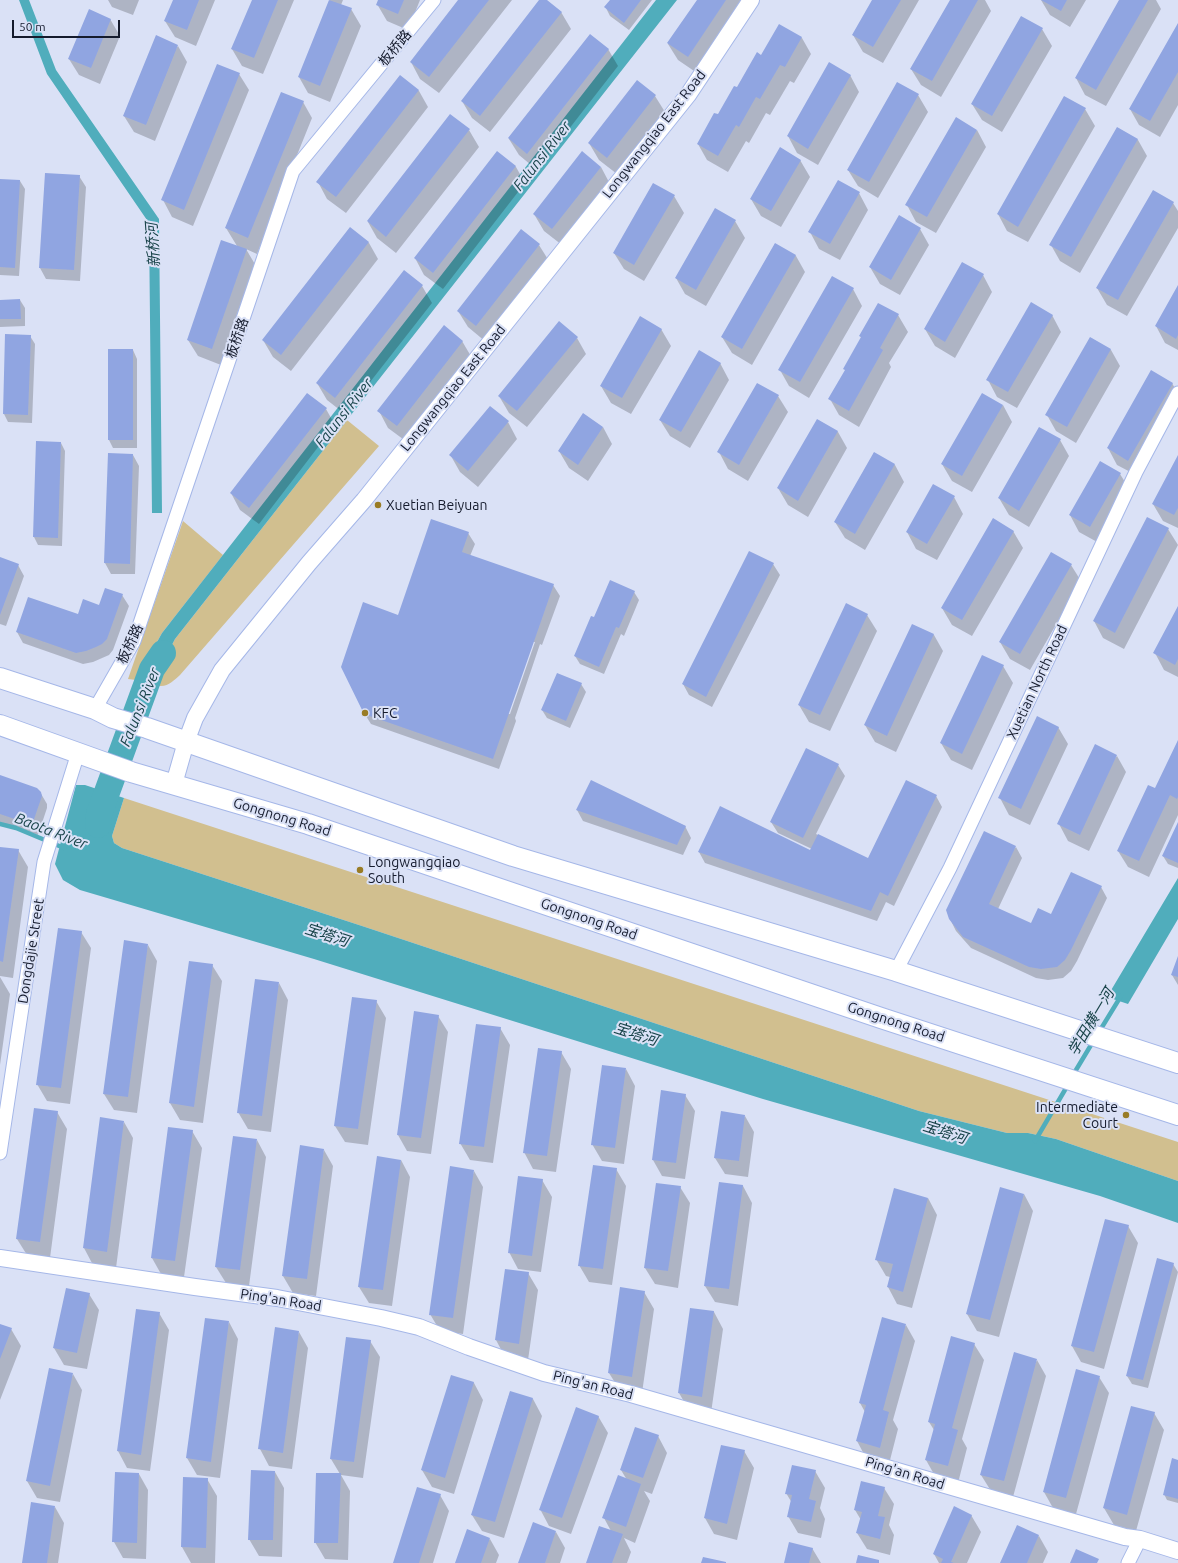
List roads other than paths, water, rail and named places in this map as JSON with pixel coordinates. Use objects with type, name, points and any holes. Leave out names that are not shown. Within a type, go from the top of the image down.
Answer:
[{"type":"main road","points":[[0,678],[513,856],[896,971],[1178,1063]]},
{"type":"main road","name":"Gongnong Road","points":[[0,725],[131,772],[308,824],[866,1013],[1178,1115]]},
{"type":"street","name":"板桥路","points":[[104,714],[134,641],[293,171],[434,0]]},
{"type":"street","name":"Longwangqiao East Road","points":[[174,784],[186,742],[195,718],[222,670],[309,563],[364,500],[688,95],[751,0]]},
{"type":"street","name":"Xuetian North Road","points":[[896,971],[950,868],[1136,472],[1178,393]]},
{"type":"street","name":"Dongdajie Street","points":[[0,1153],[44,862],[85,756]]},
{"type":"street","name":"Ping'an Road","points":[[0,1258],[195,1288],[277,1298],[381,1318],[419,1327],[469,1347],[571,1381],[631,1394],[1178,1551]]},
{"type":"street","points":[[1128,1563],[1140,1539]]},
{"type":"water","name":"新桥河","points":[[19,0],[29,0],[56,70],[159,219],[162,513],[152,513],[149,223],[47,74]]},
{"type":"water","points":[[656,0],[677,0],[175,639],[151,686],[136,680],[162,633]]},
{"type":"water","name":"宝塔河","points":[[76,785],[85,785],[124,798],[112,836],[114,843],[122,848],[919,1111],[1007,1133],[1028,1133],[1056,1139],[1178,1181],[1178,1223],[1100,1196],[763,1099],[314,959],[80,890],[63,880],[55,864]]},
{"type":"water","points":[[1178,878],[1178,919],[1128,1004],[1107,997]]},
{"type":"waterway","name":"Falunsi River","points":[[98,825],[99,814],[152,669],[163,653]]},
{"type":"waterway","name":"Baota River","points":[[0,824],[16,828],[64,848]]},
{"type":"waterway","name":"学田横一河","points":[[1099,1032],[1121,996]]},
{"type":"waterway","name":"学田横一河","points":[[1073,1075],[1094,1040]]},
{"type":"waterway","name":"学田横一河","points":[[1035,1141],[1069,1083]]},
{"type":"place","name":"Xuetian Beiyuan","points":[[378,505]]},
{"type":"place","name":"KFC","points":[[365,713]]},
{"type":"place","name":"Longwangqiao South","points":[[360,870]]},
{"type":"place","name":"Intermediate Court","points":[[1126,1115]]}]
